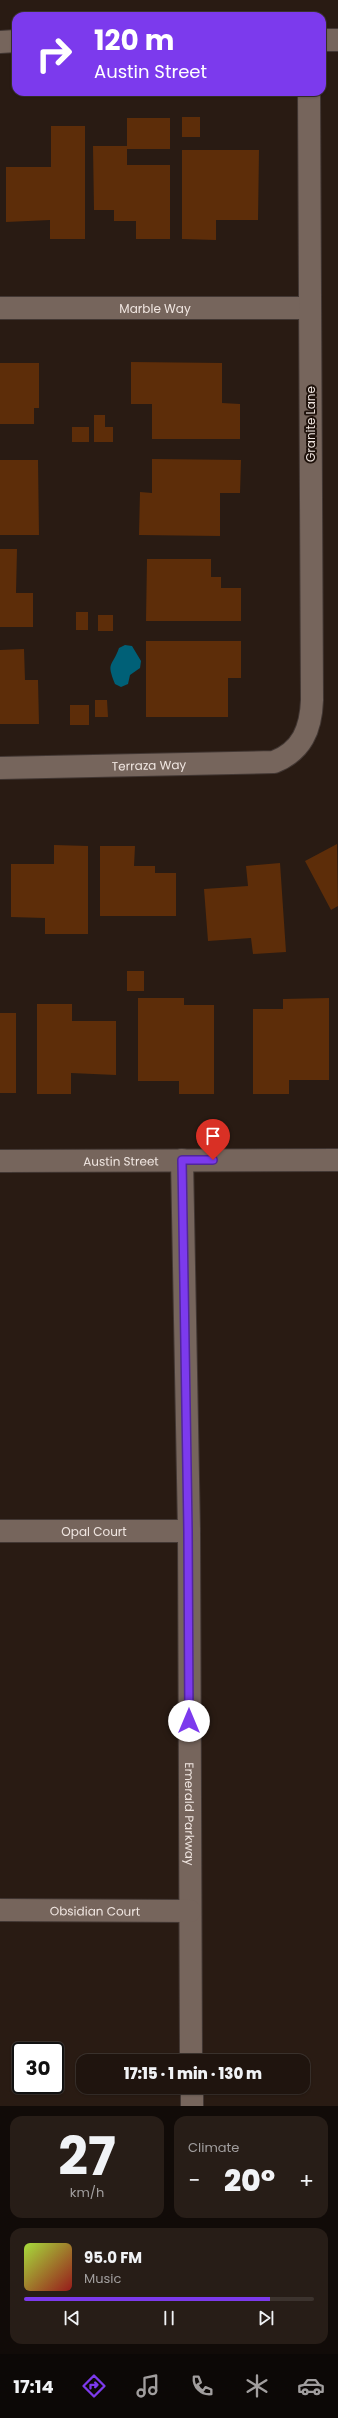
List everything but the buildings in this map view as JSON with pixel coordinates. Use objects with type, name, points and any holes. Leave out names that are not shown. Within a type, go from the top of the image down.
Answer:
[{"type":"street","points":[[326,40],[338,40]]},
{"type":"street","points":[[0,42],[12,41]]},
{"type":"street","name":"Granite Lane","points":[[294,751],[308,731],[312,717],[309,96]]},
{"type":"street","name":"Marble Way","points":[[0,308],[309,308]]},
{"type":"street","name":"Terraza Way","points":[[0,768],[262,764],[274,762],[294,751]]},
{"type":"street","name":"Emerald Parkway","points":[[182,1160],[188,1531],[191,2054]]},
{"type":"street","name":"Austin Street","points":[[0,1162],[338,1160]]},
{"type":"street","name":"Opal Court","points":[[0,1531],[188,1531]]},
{"type":"street","name":"Obsidian Court","points":[[0,1910],[190,1912]]},
{"type":"street","points":[[192,2094],[192,2106]]},
{"type":"water","points":[[125,645],[132,646],[141,661],[140,668],[130,675],[128,684],[121,687],[115,684],[110,668],[119,648]]},
{"type":"route","points":[[189,1721],[188,1531],[182,1160],[213,1160]]}]
